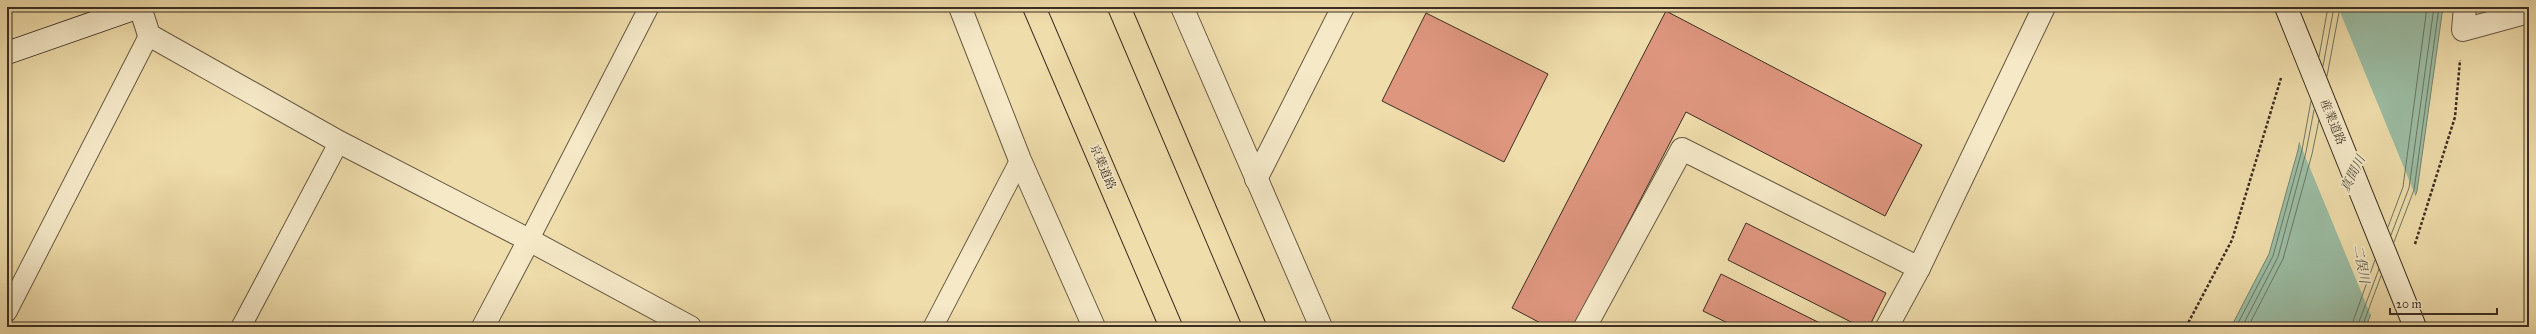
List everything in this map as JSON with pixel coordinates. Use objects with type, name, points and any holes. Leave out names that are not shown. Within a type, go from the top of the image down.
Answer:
[{"type":"highway","name":"京葉道路","points":[[1034,7],[1171,327]]},
{"type":"highway","points":[[1119,7],[1254,327]]},
{"type":"street","points":[[7,53],[139,7],[149,35],[339,142],[529,240],[690,327]]},
{"type":"street","points":[[960,7],[1020,160],[1094,327]]},
{"type":"street","points":[[1182,7],[1321,327]]},
{"type":"street","points":[[1256,179],[1343,7]]},
{"type":"street","points":[[1887,327],[1919,268],[2044,7]]},
{"type":"street","name":"産業道路","points":[[2286,7],[2415,327]]},
{"type":"street","points":[[2298,36],[2299,7]]},
{"type":"street","points":[[2465,7],[2463,30],[2529,12]]},
{"type":"street","points":[[1585,327],[1682,149],[1919,268]]},
{"type":"street","points":[[483,327],[529,240]]},
{"type":"lane","points":[[529,240],[649,7]]},
{"type":"lane","points":[[7,312],[149,35]]},
{"type":"lane","points":[[241,327],[339,142]]},
{"type":"lane","points":[[933,327],[1020,160]]},
{"type":"path","points":[[2415,246],[2455,117],[2463,30]]},
{"type":"path","points":[[2186,327],[2232,240],[2282,75]]},
{"type":"water","points":[[2325,7],[2443,7],[2417,191],[2366,327],[2231,327],[2269,254],[2298,150]]},
{"type":"pier","points":[[2323,7],[2338,7],[2416,197],[2372,318],[2298,139]]},
{"type":"building","points":[[1666,11],[1922,145],[1885,216],[1686,112],[1574,327],[1548,327],[1512,308]]},
{"type":"building","points":[[1426,13],[1548,74],[1504,162],[1382,101]]},
{"type":"building","points":[[1746,223],[1886,293],[1869,327],[1861,327],[1728,260]]},
{"type":"building","points":[[1721,274],[1828,327],[1736,327],[1703,311]]},
{"type":"water label","name":"真間川","points":[[2353,174]]},
{"type":"water label","name":"二俣川","points":[[2361,264]]}]
